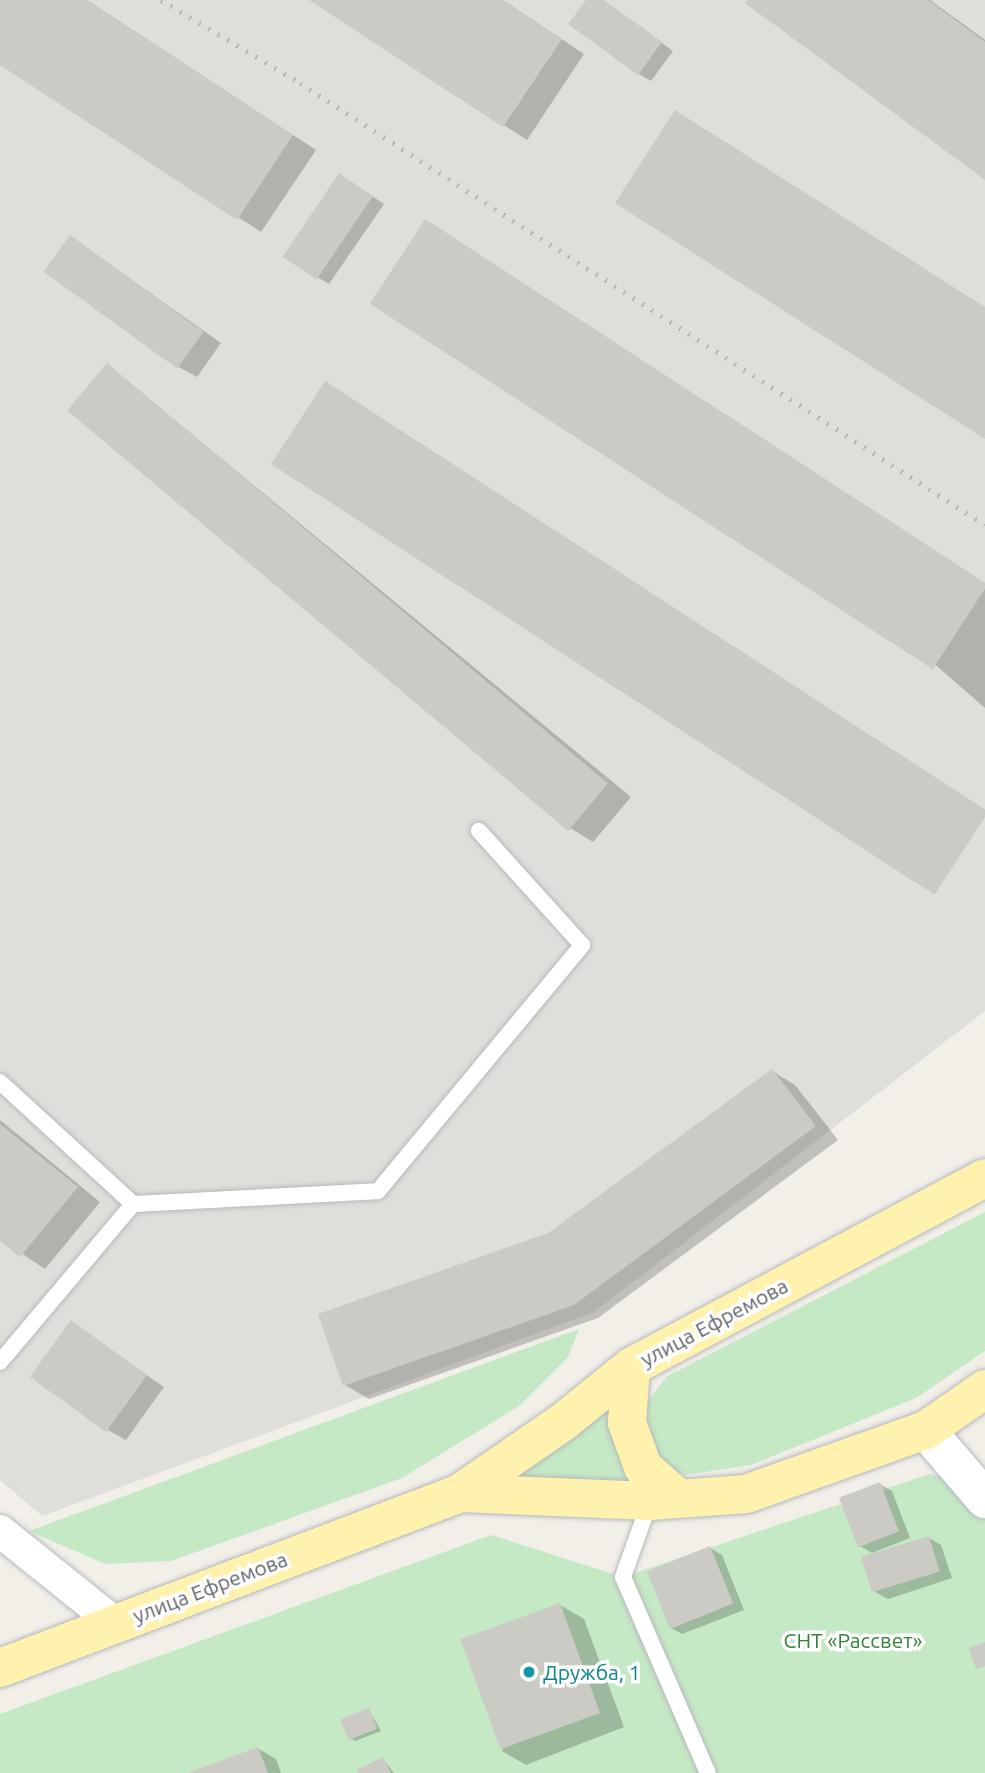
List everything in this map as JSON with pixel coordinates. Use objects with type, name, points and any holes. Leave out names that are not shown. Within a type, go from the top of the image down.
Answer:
[{"type":"main road","name":"улица Ефремова","points":[[0,1668],[460,1493],[563,1422],[631,1367],[979,1186]]},
{"type":"main road","points":[[631,1367],[627,1423],[643,1467],[664,1500]]},
{"type":"main road","name":"улица Ефремова","points":[[460,1493],[664,1500],[746,1494],[926,1430],[985,1389]]},
{"type":"street","points":[[926,1430],[984,1506]]},
{"type":"street","points":[[0,1531],[115,1623]]},
{"type":"lane","points":[[0,1082],[134,1204],[378,1191],[582,945],[479,831]]},
{"type":"lane","points":[[0,1362],[134,1204]]},
{"type":"lane","points":[[664,1500],[623,1577],[708,1773]]},
{"type":"shaded area","points":[[0,0],[985,0],[985,1011],[594,1312],[42,1516],[0,1480]]},
{"type":"green space","points":[[985,1212],[985,1351],[916,1398],[751,1465],[685,1475],[657,1462],[644,1427],[647,1403],[666,1377]]},
{"type":"green space","points":[[579,1329],[568,1357],[519,1406],[402,1478],[171,1561],[105,1564],[29,1531]]},
{"type":"green space","points":[[610,1406],[632,1481],[623,1487],[521,1483],[516,1470]]},
{"type":"green space","name":"СНТ «Рассвет»","points":[[930,1474],[985,1493],[985,1773],[0,1773],[0,1714],[491,1535],[623,1577]]},
{"type":"building","points":[[0,0],[87,0],[293,135],[237,220],[0,65]]},
{"type":"building","points":[[309,0],[503,0],[562,39],[503,127]]},
{"type":"building","points":[[586,0],[604,0],[662,42],[638,75],[568,24]]},
{"type":"building","points":[[748,0],[928,0],[985,42],[985,180],[745,3]]},
{"type":"building","points":[[675,110],[985,307],[985,439],[615,203]]},
{"type":"building","points":[[339,173],[373,196],[317,280],[283,257]]},
{"type":"building","points":[[425,219],[985,583],[985,589],[933,669],[370,304]]},
{"type":"building","points":[[70,235],[203,332],[177,368],[44,271]]},
{"type":"building","points":[[107,363],[608,783],[568,831],[67,410]]},
{"type":"building","points":[[325,381],[985,810],[985,817],[934,895],[271,464]]},
{"type":"building","points":[[772,1069],[816,1126],[574,1305],[343,1386],[318,1314],[548,1233]]},
{"type":"building","points":[[0,1124],[78,1187],[20,1257],[0,1241]]},
{"type":"building","points":[[71,1320],[147,1375],[106,1432],[30,1377]]},
{"type":"building","points":[[880,1482],[899,1531],[858,1547],[839,1498]]},
{"type":"building","points":[[929,1536],[940,1571],[872,1592],[861,1557]]},
{"type":"building","points":[[710,1546],[733,1603],[670,1629],[647,1571]]},
{"type":"building","name":"Дружба, 1","points":[[560,1603],[600,1713],[500,1749],[460,1639]]},
{"type":"building","points":[[985,1642],[985,1666],[976,1669],[969,1648]]},
{"type":"building","points":[[369,1708],[377,1728],[348,1740],[340,1720]]},
{"type":"building","points":[[258,1747],[268,1773],[188,1773]]},
{"type":"building","points":[[383,1757],[391,1773],[358,1773],[357,1770]]},
{"type":"railway","points":[[161,0],[300,83],[985,525]]},
{"type":"place","name":"Дружба, 1","points":[[529,1672]]}]
